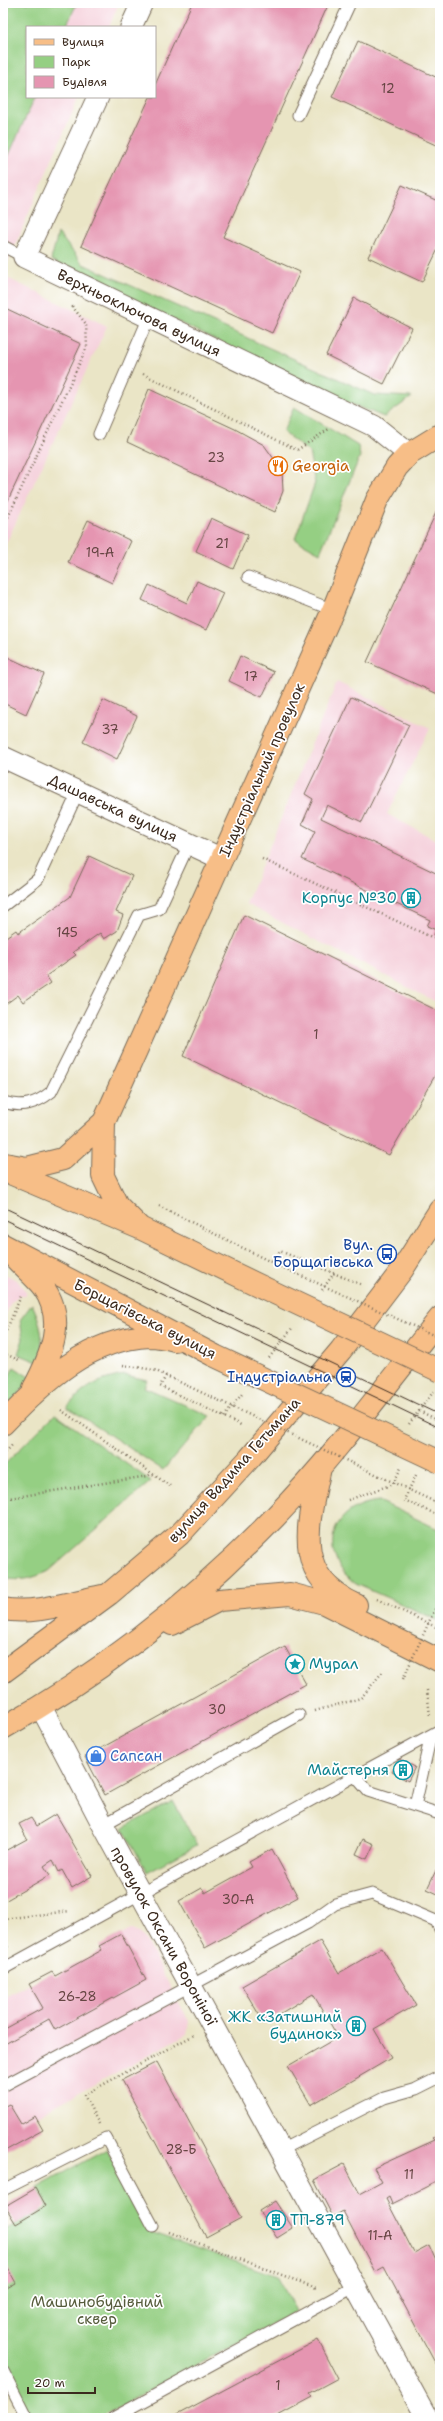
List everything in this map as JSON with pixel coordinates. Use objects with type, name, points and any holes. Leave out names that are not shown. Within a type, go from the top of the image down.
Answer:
[{"type":"main road","name":"Індустріальний провулок","points":[[140,1228],[117,1205],[103,1176],[104,1122],[333,610],[377,500],[397,467],[408,454],[440,435]]},
{"type":"main road","name":"Індустріальний провулок","points":[[3,1164],[27,1168],[63,1158],[104,1122]]},
{"type":"main road","points":[[3,1170],[140,1228],[440,1371]]},
{"type":"main road","name":"вулиця Вадима Гетьмана","points":[[3,1672],[109,1594],[180,1534],[249,1459],[340,1350],[402,1270],[440,1210]]},
{"type":"main road","points":[[3,1246],[43,1288],[51,1305],[56,1326],[48,1362],[28,1398]]},
{"type":"main road","name":"Борщагівська вулиця","points":[[3,1246],[213,1355],[440,1462]]},
{"type":"main road","points":[[3,1728],[41,1707],[130,1647],[206,1583],[275,1517],[320,1467],[440,1318]]},
{"type":"main road","points":[[3,1424],[28,1398],[69,1364],[94,1349],[119,1341],[150,1336],[185,1341]]},
{"type":"main road","points":[[320,1467],[307,1539],[315,1569],[322,1581],[340,1598],[440,1645]]},
{"type":"main road","points":[[3,1609],[14,1611],[36,1609],[109,1594]]},
{"type":"main road","points":[[130,1647],[219,1600],[290,1594],[324,1603],[440,1661]]},
{"type":"street","points":[[131,26],[142,3]]},
{"type":"street","points":[[24,257],[98,98]]},
{"type":"street","name":"Верхньоключова вулиця","points":[[24,257],[374,426],[408,454]]},
{"type":"street","name":"Дашавська вулиця","points":[[3,757],[222,859]]},
{"type":"street","name":"провулок Оксани Вороніної","points":[[41,1707],[103,1825],[281,2150],[346,2292],[427,2418]]},
{"type":"lane","points":[[298,115],[350,3]]},
{"type":"lane","points":[[3,246],[24,257]]},
{"type":"lane","points":[[99,434],[149,318]]},
{"type":"lane","points":[[248,577],[333,610]]},
{"type":"lane","points":[[3,906],[38,879],[78,792]]},
{"type":"lane","points":[[3,1102],[16,1106],[29,1104],[41,1100],[51,1092],[139,915],[159,909],[189,844]]},
{"type":"lane","points":[[103,1825],[300,1715]]},
{"type":"lane","points":[[3,1969],[436,1732]]},
{"type":"lane","points":[[415,1806],[436,1732]]},
{"type":"lane","points":[[355,1776],[368,1791],[440,1814]]},
{"type":"lane","points":[[3,2086],[308,1923],[335,1904],[372,1894],[436,1921],[440,1929]]},
{"type":"lane","points":[[281,2150],[384,2098],[416,2089],[440,2076]]},
{"type":"lane","points":[[3,2190],[106,2138],[152,2226]]},
{"type":"lane","points":[[113,2418],[346,2292]]},
{"type":"lane","points":[[3,2372],[27,2418]]},
{"type":"path","points":[[3,528],[88,347]]},
{"type":"path","points":[[128,366],[297,450],[350,415]]},
{"type":"path","points":[[262,859],[440,941]]},
{"type":"path","points":[[159,1206],[272,1263],[440,1338]]},
{"type":"path","points":[[272,1263],[280,1251],[360,1284]]},
{"type":"path","points":[[320,1292],[334,1273]]},
{"type":"path","points":[[3,1338],[21,1301],[18,1290]]},
{"type":"path","points":[[267,1361],[296,1323]]},
{"type":"path","points":[[3,1353],[21,1361]]},
{"type":"path","points":[[119,1366],[126,1365],[154,1370],[440,1504]]},
{"type":"path","points":[[166,1376],[160,1386],[241,1425]]},
{"type":"path","points":[[224,1417],[243,1392]]},
{"type":"path","points":[[61,1410],[170,1486]]},
{"type":"path","points":[[419,1411],[440,1421]]},
{"type":"path","points":[[3,1455],[14,1443]]},
{"type":"path","points":[[3,1500],[148,1476],[152,1473]]},
{"type":"path","points":[[348,1500],[393,1484]]},
{"type":"path","points":[[404,1500],[440,1516]]},
{"type":"path","points":[[403,1679],[440,1598]]},
{"type":"path","points":[[300,1715],[361,1698],[384,1670]]},
{"type":"path","points":[[427,1690],[436,1732]]},
{"type":"path","points":[[3,1919],[76,1911]]},
{"type":"path","points":[[106,2138],[84,2095],[197,2033]]},
{"type":"path","points":[[152,2226],[346,2292]]},
{"type":"shaded area","points":[[3,3],[119,3],[109,26],[26,26],[26,98],[79,98],[3,273]]},
{"type":"shaded area","points":[[3,276],[107,326],[3,550]]},
{"type":"shaded area","points":[[337,682],[430,728],[387,814],[440,842],[440,1004],[246,904]]},
{"type":"shaded area","points":[[3,1273],[18,1281],[26,1292],[26,1296],[20,1296],[11,1302],[3,1321]]},
{"type":"shaded area","points":[[133,1929],[143,1936],[189,2021],[187,2034],[3,2134],[3,1998],[52,1972],[55,1976],[101,1950],[99,1946]]},
{"type":"green space","points":[[3,3],[77,3],[66,26],[26,26],[26,98],[35,98],[3,168]]},
{"type":"green space","points":[[58,233],[83,264],[374,395],[412,397],[384,417],[324,393],[51,260]]},
{"type":"green space","points":[[294,407],[358,446],[360,456],[320,553],[295,539],[315,483],[309,452],[283,432]]},
{"type":"green space","points":[[32,1304],[40,1326],[42,1340],[40,1363],[18,1354],[23,1339],[20,1320]]},
{"type":"green space","points":[[14,1367],[32,1379],[3,1410],[3,1387]]},
{"type":"green space","points":[[125,1375],[147,1380],[144,1387],[210,1416],[163,1470],[67,1407],[80,1394],[93,1385],[107,1379]]},
{"type":"green space","points":[[55,1414],[151,1481],[49,1571],[27,1579],[16,1580],[3,1578],[3,1466]]},
{"type":"green space","points":[[379,1501],[440,1530],[440,1621],[356,1584],[343,1572],[336,1559],[333,1546],[334,1533],[340,1522],[349,1512],[362,1505]]},
{"type":"green space","points":[[173,1801],[197,1845],[147,1872],[123,1828]]},
{"type":"green space","name":"Машинобудівний сквер","points":[[107,2149],[151,2232],[277,2276],[296,2311],[97,2418],[30,2418],[3,2367],[3,2231],[48,2207],[37,2188]]},
{"type":"building","points":[[192,3],[329,3],[223,237],[300,272],[272,333],[81,246],[150,98],[156,98],[156,83]]},
{"type":"building","points":[[358,41],[440,79],[440,147],[332,97]]},
{"type":"building","points":[[402,185],[440,202],[440,245],[422,282],[368,257]]},
{"type":"building","points":[[354,298],[412,328],[384,384],[326,355]]},
{"type":"building","points":[[3,307],[81,344],[3,511]]},
{"type":"building","points":[[149,389],[235,429],[264,445],[282,470],[283,491],[275,512],[127,442]]},
{"type":"building","points":[[440,504],[440,695],[367,662]]},
{"type":"building","points":[[211,518],[248,535],[233,569],[196,551]]},
{"type":"building","points":[[88,520],[131,541],[112,583],[68,562]]},
{"type":"building","points":[[197,581],[223,593],[206,630],[142,600],[149,585],[187,603]]},
{"type":"building","points":[[3,655],[44,674],[26,714],[3,703]]},
{"type":"building","points":[[240,656],[274,672],[262,697],[229,681]]},
{"type":"building","points":[[351,697],[409,725],[362,822],[327,805],[321,818],[440,875],[440,938],[434,935],[436,930],[427,926],[430,920],[302,859],[315,831],[302,824],[313,799],[305,794]]},
{"type":"building","points":[[103,700],[137,716],[117,759],[83,742]]},
{"type":"building","points":[[89,856],[132,876],[116,912],[123,915],[117,931],[104,939],[100,933],[73,952],[76,955],[46,976],[51,983],[23,1002],[18,995],[3,1006],[3,939],[16,930],[18,933],[70,897]]},
{"type":"building","points":[[244,915],[440,1012],[440,1067],[389,1155],[183,1056]]},
{"type":"building","points":[[285,1647],[306,1684],[105,1795],[85,1757]]},
{"type":"building","name":"Майстерня","points":[[399,1759],[415,1767],[408,1781],[392,1772]]},
{"type":"building","points":[[56,1814],[92,1876],[72,1888],[62,1870],[59,1872],[53,1860],[44,1866],[50,1875],[3,1902],[3,1852],[27,1839],[19,1824],[31,1818],[36,1826]]},
{"type":"building","points":[[363,1839],[374,1844],[367,1859],[356,1854]]},
{"type":"building","points":[[272,1849],[298,1897],[205,1948],[179,1901],[202,1888],[205,1893],[252,1867],[249,1862]]},
{"type":"building","points":[[440,1862],[440,1895],[427,1889]]},
{"type":"building","points":[[121,1934],[146,1980],[55,2030],[49,2019],[3,2045],[3,2030],[43,2008],[29,1984],[52,1972],[55,1976],[102,1950],[99,1946]]},
{"type":"building","name":"ЖК «Затишний будинок»","points":[[320,1941],[339,1973],[382,1948],[416,2005],[374,2029],[391,2058],[311,2105],[288,2066],[338,2037],[313,1994],[264,2023],[242,1986]]},
{"type":"building","points":[[157,2062],[241,2218],[206,2237],[122,2080]]},
{"type":"building","points":[[9,2104],[21,2124],[35,2116],[43,2130],[3,2152],[3,2107]]},
{"type":"building","points":[[440,2134],[440,2180],[392,2204],[389,2197],[386,2199],[414,2253],[429,2245],[440,2270],[440,2372],[384,2267],[375,2272],[343,2211],[333,2217],[314,2180],[344,2164],[360,2194],[382,2182],[374,2168],[435,2140],[433,2138]]},
{"type":"building","points":[[36,2188],[46,2206],[16,2224],[5,2206]]},
{"type":"building","name":"ТП-879","points":[[275,2201],[293,2228],[277,2238],[259,2211]]},
{"type":"building","points":[[6,2265],[16,2283],[3,2290],[3,2266]]},
{"type":"building","points":[[318,2340],[338,2378],[310,2393],[313,2397],[274,2418],[171,2418]]},
{"type":"tram line","points":[[3,1207],[440,1415]]},
{"type":"tram line","points":[[3,1219],[440,1428]]},
{"type":"place","name":"Georgia","points":[[278,466]]},
{"type":"place","name":"Корпус №30","points":[[411,898]]},
{"type":"place","name":"Вул. Борщагівська","points":[[387,1254]]},
{"type":"place","name":"Індустріальна","points":[[346,1377]]},
{"type":"place","name":"Мурал","points":[[295,1664]]},
{"type":"place","name":"Сапсан","points":[[96,1756]]},
{"type":"place","name":"Майстерня","points":[[403,1770]]},
{"type":"place","name":"ЖК «Затишний будинок»","points":[[356,2026]]},
{"type":"place","name":"ТП-879","points":[[276,2220]]}]
